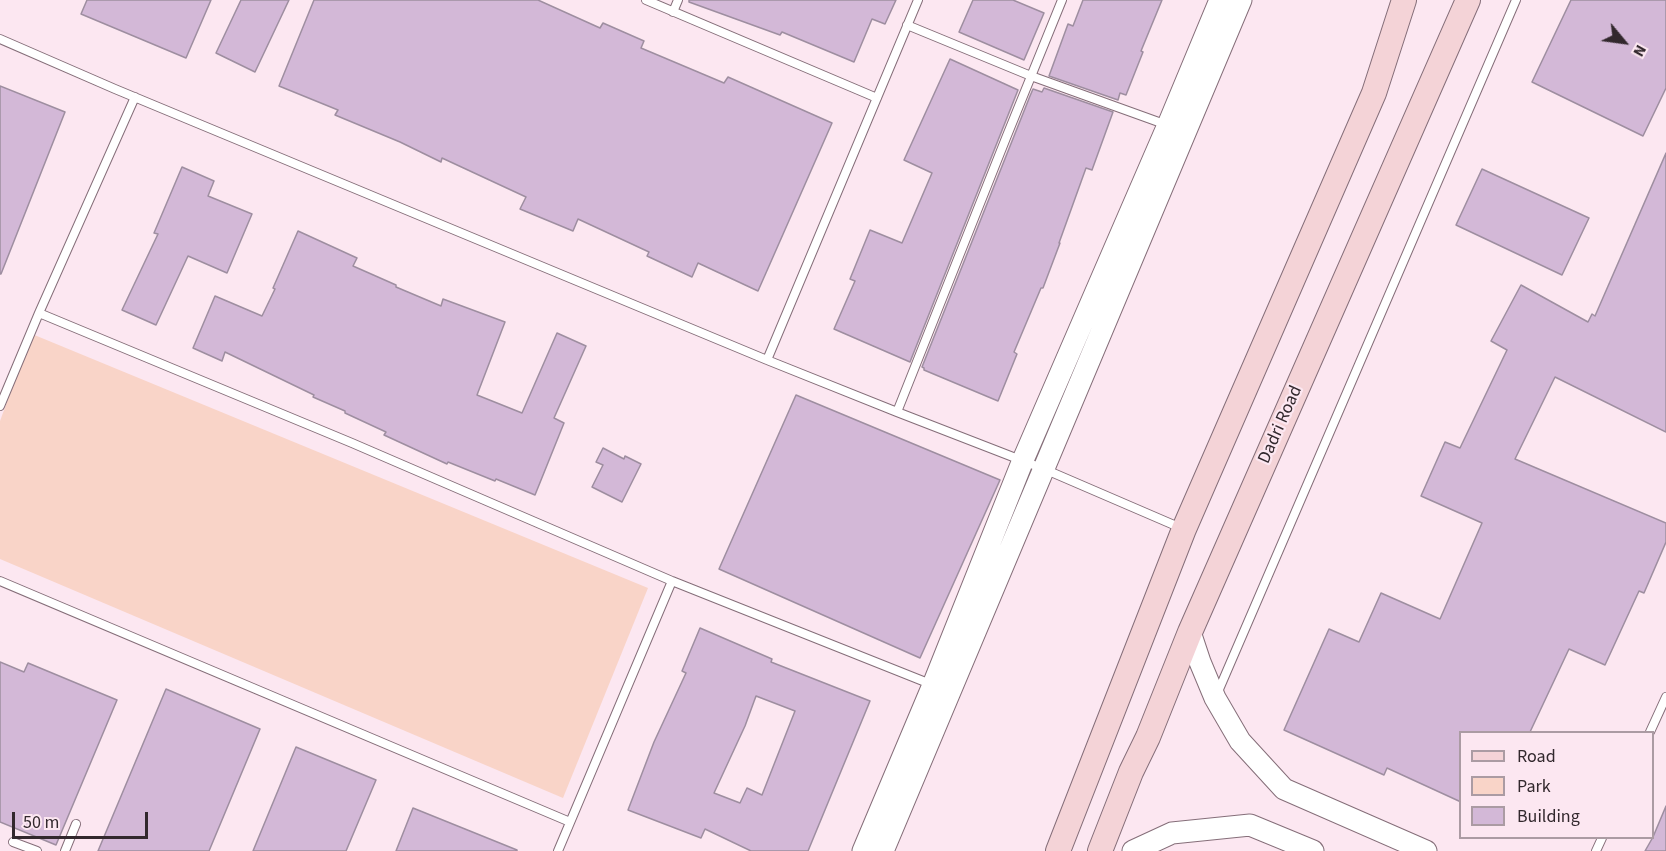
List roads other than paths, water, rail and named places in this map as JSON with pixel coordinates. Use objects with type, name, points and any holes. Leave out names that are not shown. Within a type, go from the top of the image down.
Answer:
[{"type":"main road","points":[[1058,851],[1184,529],[1374,93],[1404,0]]},
{"type":"main road","name":"Dadri Road","points":[[1100,851],[1190,632],[1468,0]]},
{"type":"street","points":[[863,851],[1044,469],[1177,129],[1220,0]]},
{"type":"street","points":[[884,851],[1023,460],[1177,129],[1241,0]]},
{"type":"street","points":[[1190,632],[1215,698],[1240,741],[1284,789],[1426,851]]},
{"type":"street","points":[[1133,851],[1172,833],[1250,825],[1313,851]]},
{"type":"lane","points":[[646,0],[877,98]]},
{"type":"lane","points":[[673,12],[678,0]]},
{"type":"lane","points":[[767,360],[918,0]]},
{"type":"lane","points":[[897,412],[1062,0]]},
{"type":"lane","points":[[1215,698],[1516,0]]},
{"type":"lane","points":[[907,25],[1031,76],[1177,129]]},
{"type":"lane","points":[[0,39],[767,360],[1023,460],[1184,529]]},
{"type":"lane","points":[[0,406],[135,97]]},
{"type":"lane","points":[[39,313],[352,443],[672,581],[942,688]]},
{"type":"lane","points":[[0,581],[570,822]]},
{"type":"lane","points":[[558,851],[672,581]]},
{"type":"lane","points":[[1650,731],[1666,697]]},
{"type":"lane","points":[[65,851],[76,824]]},
{"type":"lane","points":[[13,842],[37,851]]}]
